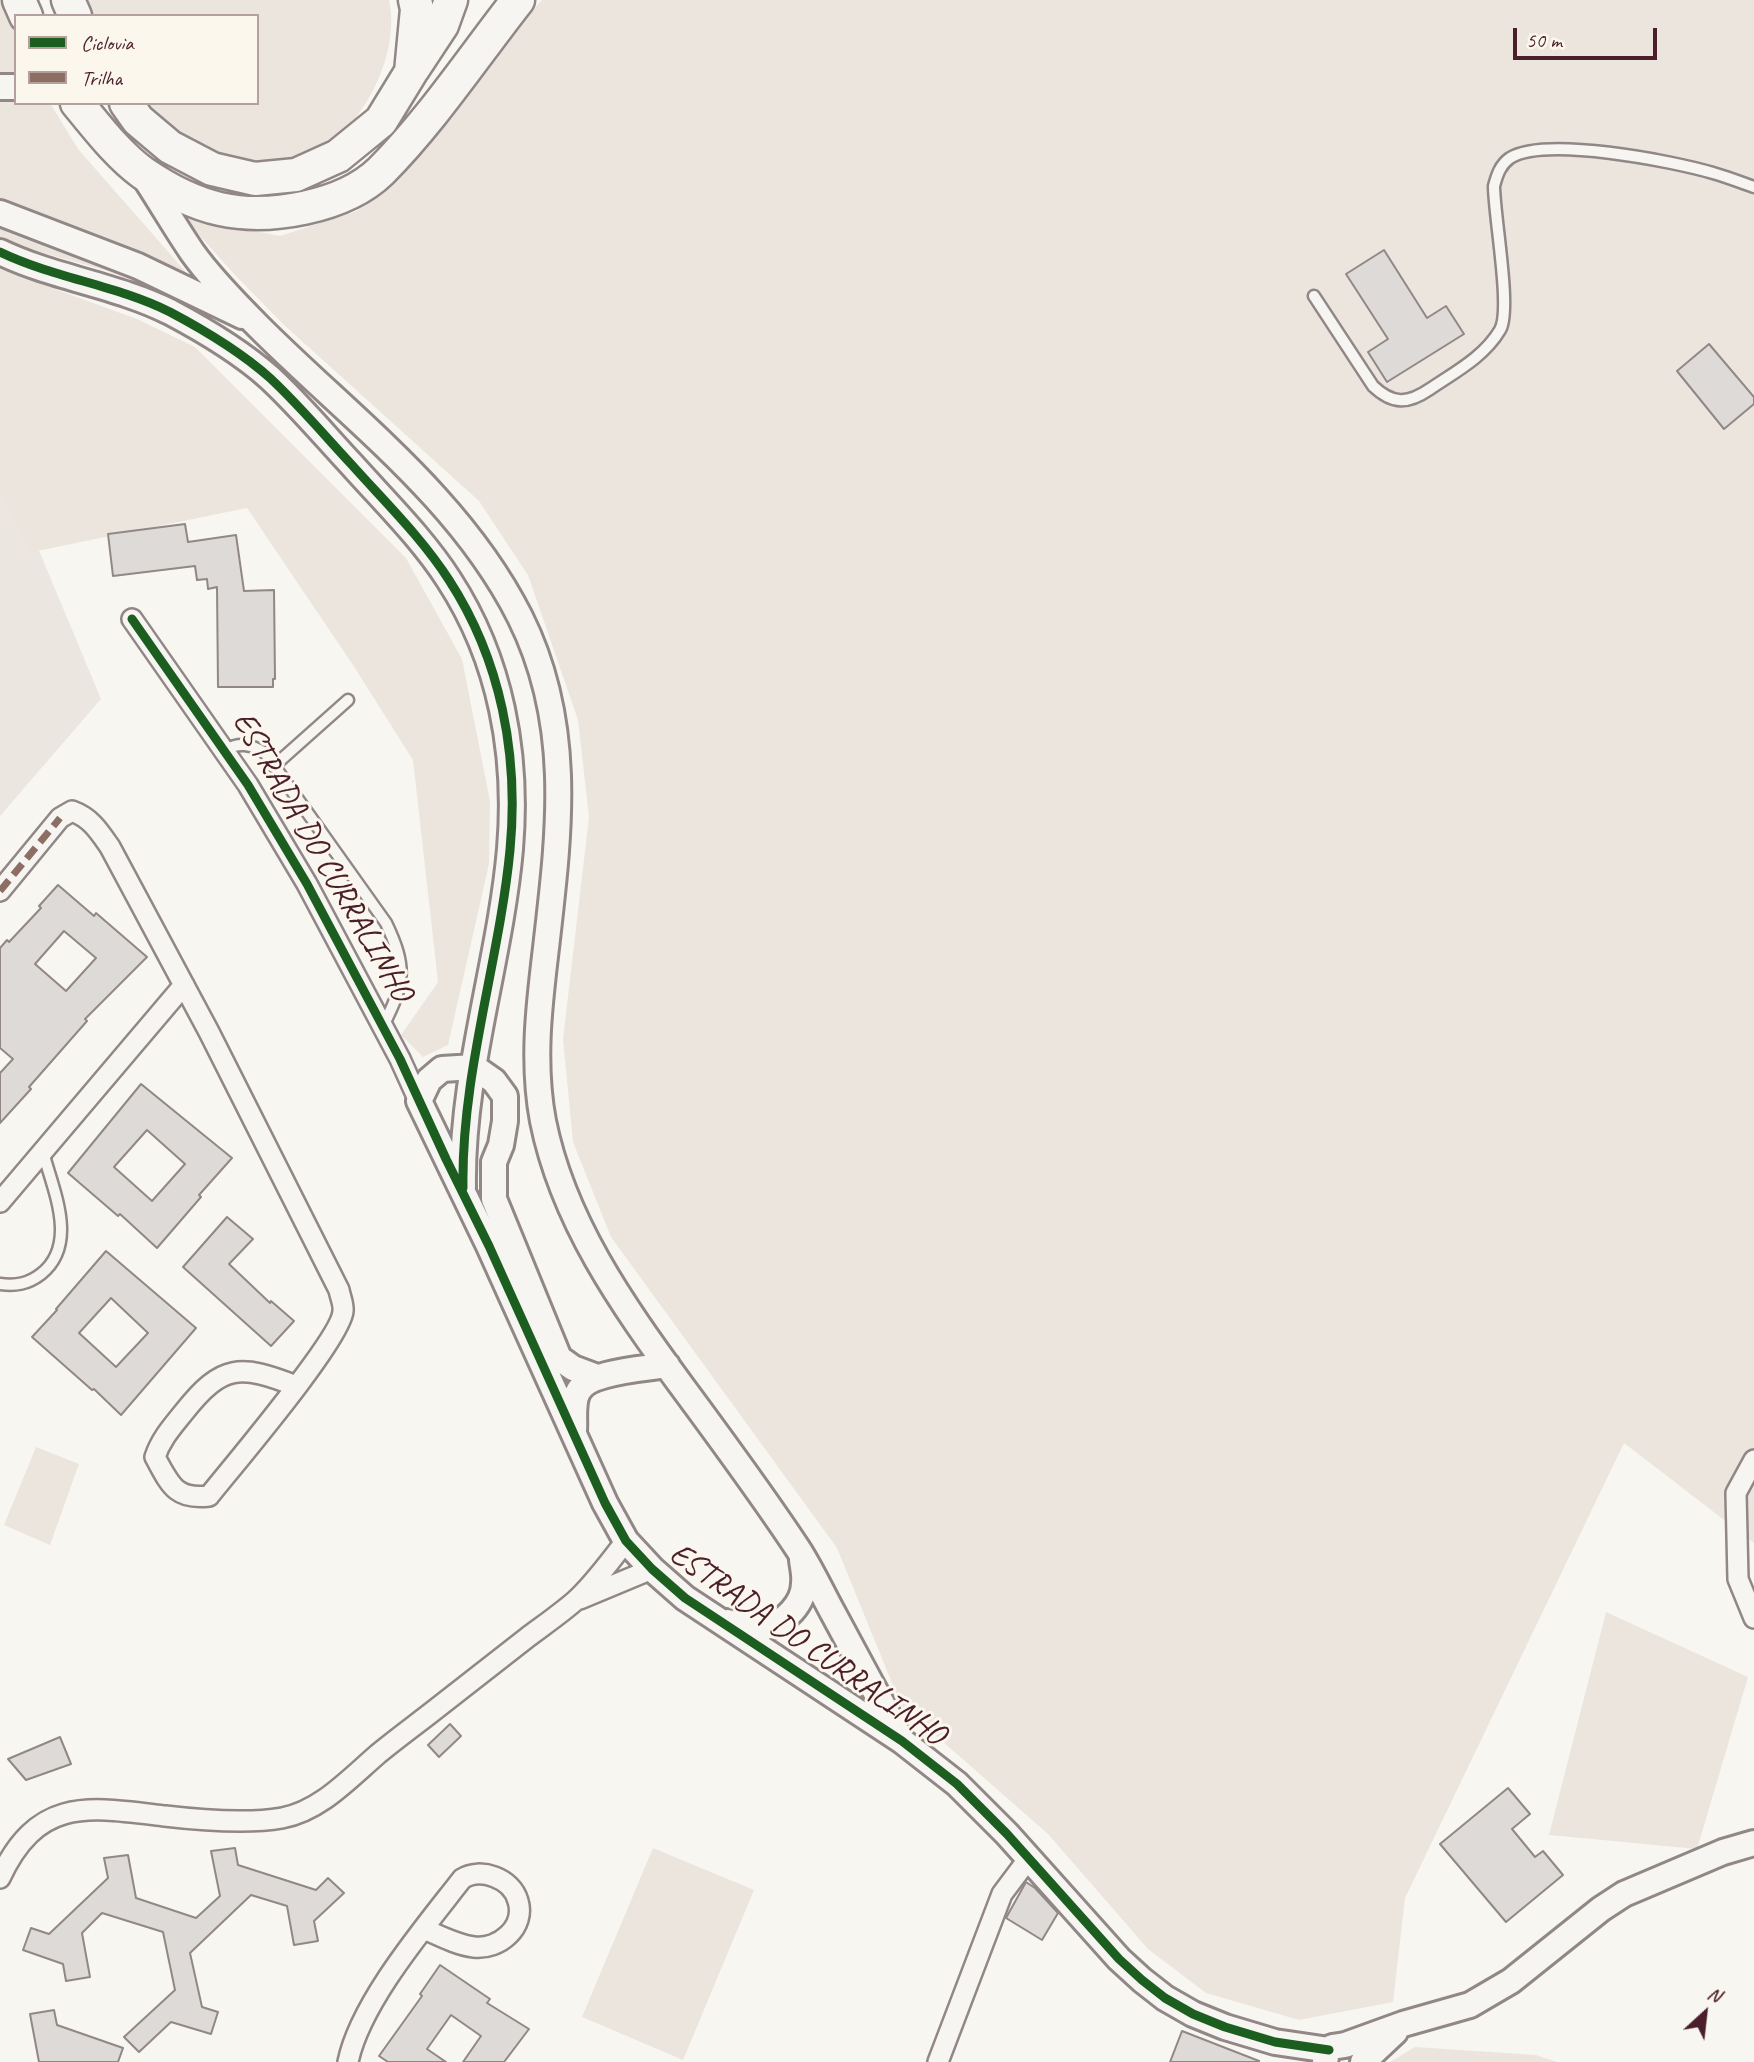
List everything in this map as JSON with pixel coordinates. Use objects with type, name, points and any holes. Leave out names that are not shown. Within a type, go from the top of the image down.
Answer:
[{"type":"main road","points":[[411,72],[417,9],[415,0]]},
{"type":"main road","points":[[127,105],[138,120],[170,147],[212,169],[255,179],[296,175],[338,156],[381,121],[442,25],[451,0]]},
{"type":"main road","points":[[485,43],[502,0]]},
{"type":"main road","points":[[73,105],[141,171],[176,192],[220,209],[265,212],[296,209],[347,195],[379,172],[442,99],[518,0]]},
{"type":"street","points":[[141,171],[195,256],[255,323],[384,443],[446,509],[474,542],[520,617],[532,646],[549,703],[560,786],[536,1060],[543,1120],[561,1185],[575,1219],[619,1297],[801,1554],[902,1741]]},
{"type":"street","points":[[0,213],[138,266],[255,323]]},
{"type":"street","points":[[0,252],[22,262],[121,293],[168,311],[216,338],[268,376],[304,412],[425,548],[468,611],[496,683],[506,723],[512,801],[510,849],[500,926],[474,1067],[463,1151],[463,1195]]},
{"type":"street","name":"ESTRADA DO CURRALINHO","points":[[132,619],[225,750],[307,884],[400,1059],[540,1356],[574,1437],[626,1541],[685,1598],[902,1741],[957,1784],[1029,1858],[1119,1959],[1165,1998],[1193,2014],[1225,2027],[1338,2057],[1403,2024],[1448,2013],[1490,1994],[1530,1967],[1601,1909],[1624,1894],[1723,1852],[1754,1843]]},
{"type":"street","points":[[0,891],[60,818],[72,811],[86,816],[97,828],[110,847],[184,985],[339,1290],[344,1311],[326,1346],[296,1386],[209,1496],[192,1498],[172,1487],[155,1457],[161,1440],[203,1388],[219,1376],[239,1371],[258,1373],[296,1386]]},
{"type":"street","points":[[0,1202],[184,985]]},
{"type":"street","points":[[400,1059],[425,1068],[474,1067],[494,1081],[505,1096],[505,1121],[501,1145],[494,1163],[494,1199],[559,1358],[573,1368],[597,1377]]},
{"type":"street","points":[[419,1101],[429,1080],[442,1069]]},
{"type":"street","points":[[574,1437],[575,1402],[585,1382],[597,1377],[667,1365]]},
{"type":"street","points":[[1754,1460],[1736,1493],[1738,1579],[1754,1618]]},
{"type":"street","points":[[0,1878],[16,1849],[31,1832],[47,1820],[69,1812],[95,1808],[235,1820],[282,1818],[304,1810],[327,1797],[393,1742],[576,1601],[626,1541]]},
{"type":"street","points":[[716,1620],[767,1627],[781,1620],[794,1609],[802,1597],[805,1582],[801,1554]]},
{"type":"street","points":[[576,1601],[652,1569]]},
{"type":"street","points":[[938,2062],[1002,1894],[1029,1858]]},
{"type":"street","points":[[348,2062],[361,2022],[424,1928],[461,1879],[470,1874],[482,1873],[496,1877],[518,1897],[520,1910],[515,1926],[505,1939],[492,1947],[475,1948],[424,1928]]},
{"type":"lane","points":[[1314,296],[1381,394],[1403,401],[1416,398],[1474,360],[1501,328],[1505,306],[1494,186],[1499,169],[1508,159],[1538,150],[1572,150],[1636,157],[1712,172],[1754,187]]},
{"type":"lane","points":[[275,765],[348,700]]},
{"type":"lane","points":[[225,750],[243,744],[264,753],[386,923],[401,962],[401,983],[396,1001],[383,1027]]},
{"type":"lane","points":[[0,1284],[20,1285],[32,1281],[57,1254],[61,1235],[60,1216],[43,1152]]},
{"type":"shaded area","points":[[0,0],[14,27],[14,105],[51,105],[78,149],[192,279],[245,333],[118,275],[0,237]]},
{"type":"shaded area","points":[[81,0],[389,0],[391,19],[390,39],[378,80],[368,100],[342,133],[319,150],[300,158],[280,163],[251,164],[235,162],[205,151],[178,134],[144,105],[259,105],[259,14],[87,14]]},
{"type":"shaded area","points":[[542,0],[1754,0],[1754,1543],[1624,1443],[1405,1898],[1393,2002],[1299,2020],[1206,1993],[1148,1949],[1048,1834],[901,1705],[837,1548],[611,1237],[573,1142],[563,1039],[589,817],[578,720],[528,575],[479,501],[283,324],[183,217],[280,236],[357,211],[411,158],[467,82]]},
{"type":"shaded area","points":[[0,269],[137,319],[195,347],[406,558],[462,659],[490,801],[489,864],[448,1045],[423,1057],[401,1035],[438,982],[413,760],[353,665],[247,508],[32,552],[0,494]]},
{"type":"shaded area","points":[[0,457],[101,699],[0,816]]},
{"type":"shaded area","points":[[36,1447],[79,1464],[50,1545],[4,1525]]},
{"type":"shaded area","points":[[1606,1612],[1748,1677],[1697,1849],[1549,1835]]},
{"type":"shaded area","points":[[653,1848],[754,1890],[683,2060],[582,2017]]},
{"type":"shaded area","points":[[1415,2047],[1536,2055],[1557,2062],[1390,2062]]},
{"type":"building","points":[[1384,250],[1427,318],[1446,306],[1464,334],[1387,382],[1368,352],[1388,339],[1346,274]]},
{"type":"building","points":[[1709,344],[1754,397],[1754,404],[1724,429],[1677,371]]},
{"type":"building","points":[[185,524],[188,542],[236,535],[244,591],[274,590],[273,687],[218,687],[217,587],[208,589],[207,579],[197,580],[195,566],[113,576],[108,534]]},
{"type":"building","points":[[58,885],[94,916],[96,913],[147,957],[85,1019],[87,1021],[0,1123],[0,1073],[13,1059],[0,1048],[0,948],[41,908],[39,906]],"holes":[[[64,931],[96,958],[66,991],[35,964]]]},
{"type":"building","points":[[141,1084],[232,1158],[157,1248],[120,1214],[118,1216],[68,1173]],"holes":[[[147,1130],[185,1164],[152,1201],[114,1167]]]},
{"type":"building","points":[[227,1217],[253,1239],[229,1264],[270,1303],[271,1301],[294,1321],[271,1346],[183,1267]]},
{"type":"building","points":[[106,1251],[196,1328],[121,1415],[32,1337]],"holes":[[[111,1298],[148,1333],[116,1367],[79,1333]]]},
{"type":"building","points":[[450,1724],[461,1736],[439,1757],[428,1745]]},
{"type":"building","points":[[60,1737],[71,1764],[26,1780],[8,1759]]},
{"type":"building","points":[[1508,1788],[1530,1814],[1512,1829],[1535,1857],[1543,1851],[1563,1875],[1506,1922],[1440,1844]]},
{"type":"building","points":[[235,1848],[238,1865],[316,1890],[328,1878],[344,1893],[314,1921],[318,1941],[294,1945],[287,1906],[251,1895],[190,1953],[202,2007],[218,2012],[211,2034],[171,2022],[139,2052],[124,2037],[175,1990],[163,1932],[102,1913],[82,1933],[90,1977],[66,1981],[63,1964],[23,1950],[31,1928],[49,1934],[108,1878],[104,1858],[128,1855],[136,1898],[196,1918],[220,1896],[211,1851]]},
{"type":"building","points":[[1026,1882],[1058,1913],[1042,1940],[1006,1918]]},
{"type":"building","points":[[440,1965],[490,1999],[487,2003],[529,2029],[504,2062],[463,2062],[481,2036],[451,2015],[427,2049],[446,2062],[388,2062],[379,2056],[422,1996],[420,1994]]},
{"type":"building","points":[[54,2010],[57,2025],[123,2048],[118,2062],[39,2062],[30,2014]]},
{"type":"building","points":[[1182,2031],[1259,2061],[1259,2062],[1170,2062]]},
{"type":"marked path","points":[[0,891],[60,818]]},
{"type":"cycle path","points":[[0,252],[170,312],[247,359],[291,399],[403,521],[449,580],[467,611],[494,676],[502,709],[512,779],[512,814],[505,892],[468,1103],[463,1188]]},
{"type":"cycle path","points":[[132,619],[248,785],[307,884],[400,1059],[489,1246],[605,1503],[626,1541],[685,1598],[902,1741],[957,1784],[1007,1834],[1119,1959],[1165,1998],[1193,2014],[1225,2027],[1275,2042],[1329,2050]]}]
